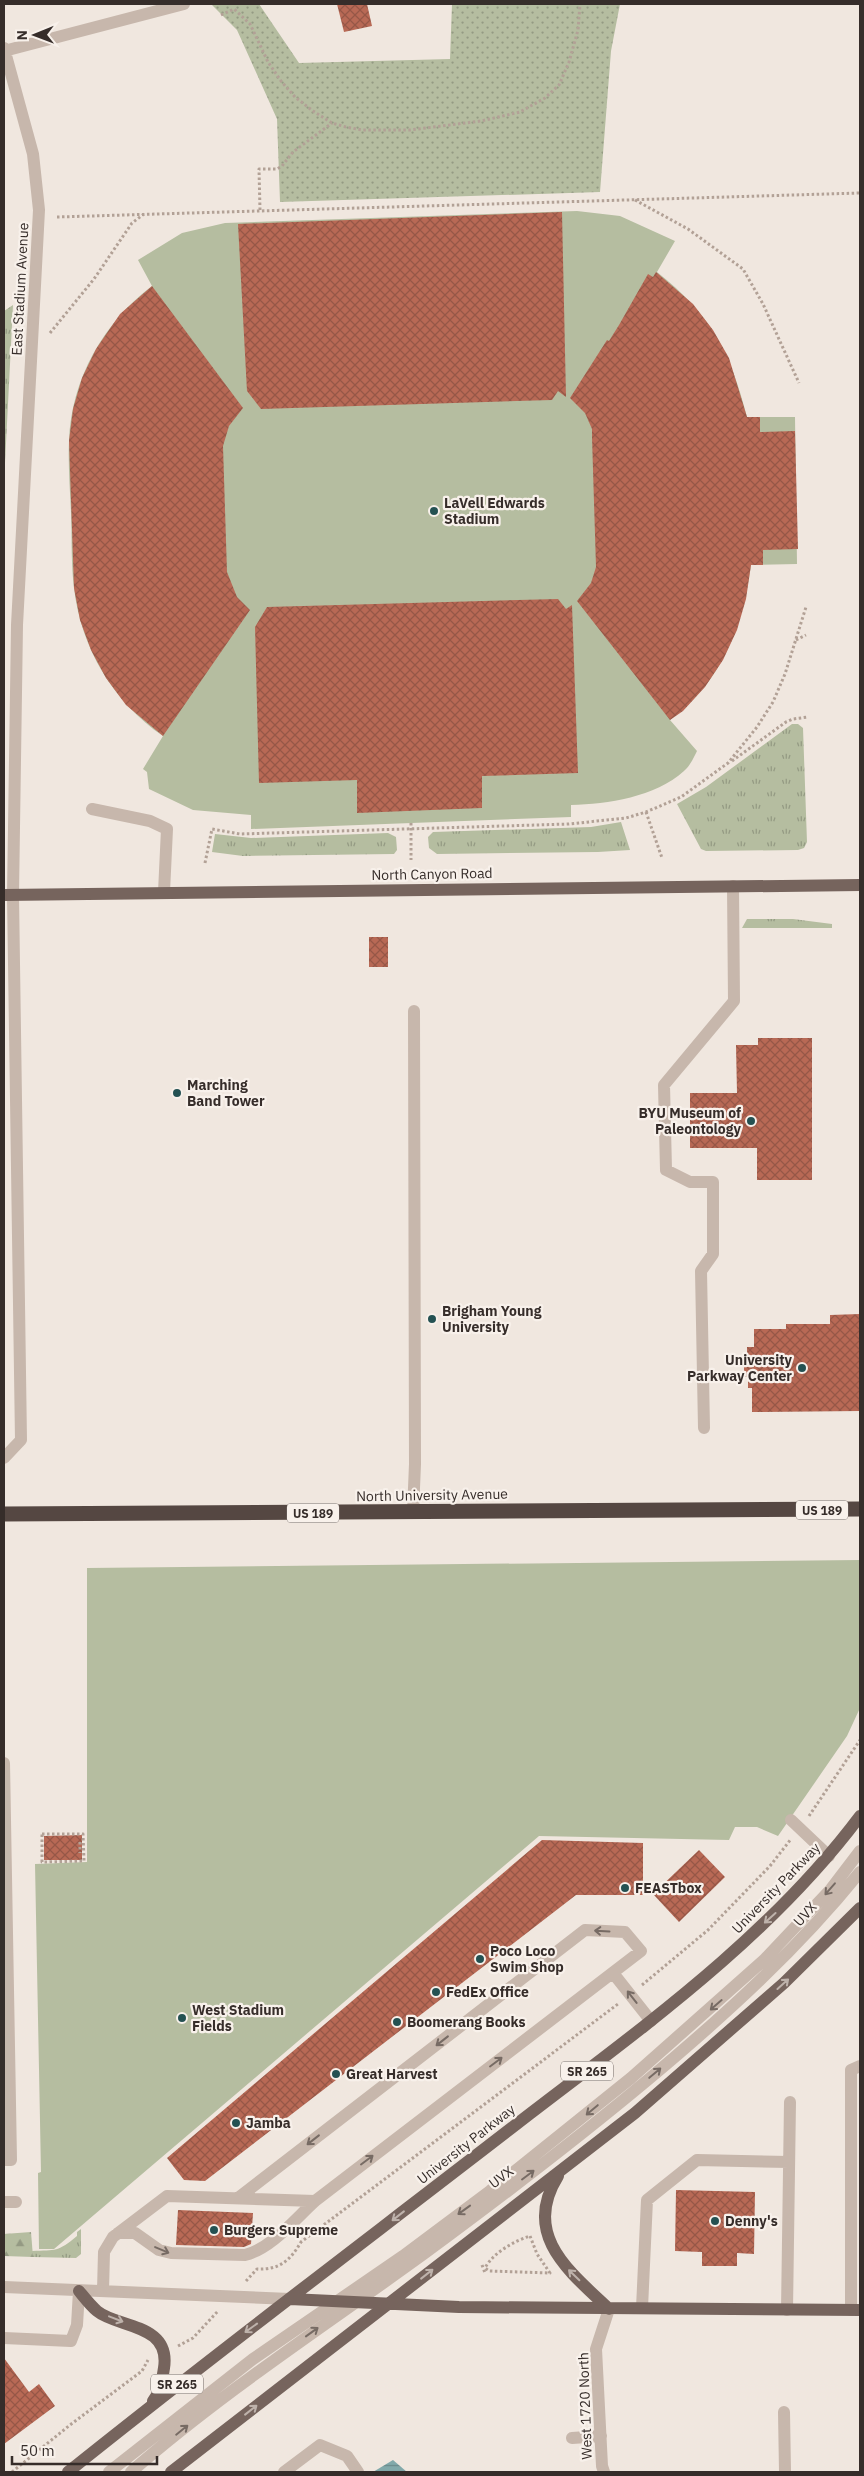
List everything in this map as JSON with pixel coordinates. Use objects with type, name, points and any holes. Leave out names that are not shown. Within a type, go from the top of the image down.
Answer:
[{"type":"highway","name":"North University Avenue","points":[[4,1514],[860,1509]]},
{"type":"main road","name":"North Canyon Road","points":[[8,895],[860,885]]},
{"type":"main road","name":"University Parkway","points":[[68,2472],[225,2347],[290,2300],[700,1983],[779,1910],[816,1872],[860,1816]]},
{"type":"main road","points":[[172,2472],[634,2113],[735,2027],[833,1937],[860,1908]]},
{"type":"main road","points":[[566,2167],[557,2177],[547,2201],[545,2214],[548,2239],[560,2261],[609,2309]]},
{"type":"main road","points":[[79,2290],[98,2312],[144,2330],[161,2346],[165,2364],[159,2393],[145,2410]]},
{"type":"main road","points":[[290,2300],[609,2309],[856,2310]]},
{"type":"street","points":[[4,49],[184,4]]},
{"type":"street","name":"East Stadium Avenue","points":[[4,49],[33,154],[39,210],[17,625],[15,859],[8,895],[21,1440],[4,1458]]},
{"type":"street","points":[[92,808],[150,821],[167,829],[164,892]]},
{"type":"street","points":[[704,1428],[701,1271],[713,1254],[713,1182],[690,1182],[666,1170],[664,1085],[734,1001],[733,886]]},
{"type":"street","points":[[413,1512],[415,1464],[414,1011]]},
{"type":"street","points":[[4,1763],[11,2160],[4,2160]]},
{"type":"street","points":[[796,1824],[829,1856]]},
{"type":"street","points":[[109,2472],[253,2359],[490,2191],[575,2124],[726,1996],[787,1937],[860,1852]]},
{"type":"street","name":"UVX","points":[[131,2472],[224,2397],[352,2303],[424,2254],[552,2157],[676,2056],[793,1949],[860,1872]]},
{"type":"street","points":[[118,2233],[135,2233],[159,2250],[171,2253],[245,2255],[253,2253],[315,2201],[641,1951],[625,1932],[585,1930],[238,2198]]},
{"type":"street","points":[[613,1973],[651,2021]]},
{"type":"street","points":[[856,2310],[852,2070],[860,2066]]},
{"type":"street","points":[[787,2310],[790,2102]]},
{"type":"street","points":[[642,2308],[647,2200],[696,2160],[789,2162]]},
{"type":"street","points":[[103,2291],[104,2252],[113,2237],[167,2196],[315,2201]]},
{"type":"street","points":[[4,2287],[290,2300]]},
{"type":"street","points":[[4,2338],[71,2341],[77,2325],[79,2290]]},
{"type":"street","name":"West 1720 North","points":[[604,2472],[596,2349],[609,2309]]},
{"type":"street","points":[[784,2412],[785,2472]]},
{"type":"street","points":[[572,2438],[601,2436]]},
{"type":"street","points":[[284,2472],[320,2445],[347,2456],[358,2472]]},
{"type":"path","points":[[221,15],[234,9],[250,24],[268,62],[281,81],[295,97],[332,123],[362,130],[410,130],[481,120],[520,112],[545,98],[559,85],[569,62],[578,30],[580,4]]},
{"type":"path","points":[[260,210],[259,169],[277,169],[282,166],[293,152],[332,123]]},
{"type":"path","points":[[57,217],[860,192]]},
{"type":"path","points":[[635,199],[688,229],[743,269],[763,304],[798,383]]},
{"type":"path","points":[[50,333],[94,279],[132,223],[144,214]]},
{"type":"path","points":[[728,763],[773,702],[806,607]]},
{"type":"path","points":[[796,640],[806,635]]},
{"type":"path","points":[[205,863],[212,829],[240,834],[569,824],[626,818],[646,812],[681,797],[786,722],[793,718],[808,717]]},
{"type":"path","points":[[646,812],[662,858]]},
{"type":"path","points":[[411,823],[411,860]]},
{"type":"path","points":[[641,1986],[708,1930],[770,1866],[796,1824],[860,1740]]},
{"type":"path","points":[[80,1842],[82,1847],[84,1861],[42,1862],[42,1834],[84,1834],[82,1847],[80,1853]]},
{"type":"path","points":[[254,2273],[257,2269],[269,2270],[283,2265],[295,2253],[301,2242],[618,2004]]},
{"type":"path","points":[[530,2236],[538,2254],[550,2273],[490,2271],[483,2266],[517,2240],[530,2236]]},
{"type":"path","points":[[483,2266],[485,2273]]},
{"type":"path","points":[[173,2348],[193,2338],[206,2325]]},
{"type":"path","points":[[12,2472],[70,2425],[142,2371],[150,2358]]},
{"type":"green space","points":[[211,4],[259,4],[299,63],[450,59],[452,4],[620,4],[611,51],[600,192],[280,202],[277,119],[237,30]]},
{"type":"green space","name":"LaVell Edwards Stadium","points":[[577,211],[620,216],[675,241],[657,272],[676,288],[705,319],[716,336],[733,373],[747,417],[795,417],[797,564],[751,565],[742,610],[727,651],[703,688],[688,705],[670,720],[697,751],[688,767],[672,780],[645,793],[615,801],[571,805],[571,817],[251,829],[251,815],[193,810],[149,789],[147,772],[143,769],[163,736],[129,707],[115,690],[102,672],[84,632],[73,579],[69,468],[71,418],[83,374],[105,335],[119,317],[152,286],[138,260],[182,233],[225,223]]},
{"type":"green space","points":[[13,305],[5,463],[4,464],[4,311]]},
{"type":"green space","points":[[792,724],[798,724],[803,728],[807,842],[804,848],[798,850],[706,851],[701,849],[677,804],[706,787]]},
{"type":"green space","points":[[621,822],[630,850],[437,854],[429,848],[428,837],[433,832],[591,827]]},
{"type":"green space","points":[[388,833],[396,837],[397,850],[394,854],[243,856],[212,852],[215,834],[251,838]]},
{"type":"green space","points":[[747,919],[793,919],[832,924],[832,928],[742,928]]},
{"type":"green space","name":"West Stadium Fields","points":[[860,1560],[860,1708],[847,1736],[778,1836],[757,1827],[735,1827],[729,1840],[539,1836],[54,2249],[39,2249],[38,2173],[41,2172],[35,1864],[87,1862],[87,1568]]},
{"type":"green space","points":[[81,2229],[81,2254],[76,2258],[33,2257],[32,2251],[61,2248],[77,2236],[77,2232]]},
{"type":"green space","points":[[31,2232],[33,2257],[4,2256],[4,2234]]},
{"type":"water","points":[[393,2460],[407,2472],[373,2472]]},
{"type":"building","points":[[337,4],[367,4],[372,26],[344,32]]},
{"type":"building","points":[[562,212],[566,397],[558,391],[552,400],[261,409],[247,391],[238,224]]},
{"type":"building","points":[[656,272],[693,304],[713,330],[729,358],[747,417],[760,417],[760,432],[795,431],[798,549],[763,550],[763,565],[751,565],[746,599],[737,630],[723,660],[705,687],[683,711],[670,720],[577,601],[591,583],[596,567],[592,429],[585,413],[570,398],[607,340],[609,341],[648,274],[653,277]]},
{"type":"building","points":[[152,286],[243,408],[229,426],[223,446],[227,572],[237,597],[250,610],[163,736],[126,705],[106,678],[91,650],[80,620],[74,588],[69,441],[73,409],[82,378],[96,349],[120,314]]},
{"type":"building","points":[[558,599],[566,609],[572,605],[578,773],[482,776],[482,808],[357,813],[357,780],[259,783],[255,627],[267,607]]},
{"type":"building","points":[[369,937],[388,937],[388,967],[369,967]]},
{"type":"building","name":"BYU Museum of Paleontology","points":[[758,1038],[812,1038],[812,1180],[757,1180],[757,1148],[690,1148],[690,1093],[737,1093],[736,1045],[758,1045]]},
{"type":"building","name":"University Parkway Center","points":[[860,1314],[860,1411],[752,1412],[752,1388],[748,1388],[748,1377],[744,1377],[744,1358],[747,1358],[747,1347],[754,1347],[754,1329],[786,1329],[786,1324],[830,1324],[830,1315]]},
{"type":"building","points":[[82,1835],[82,1860],[44,1860],[44,1836]]},
{"type":"building","points":[[542,1840],[643,1843],[643,1895],[576,1895],[205,2181],[184,2180],[167,2158]]},
{"type":"building","points":[[699,1850],[725,1877],[679,1922],[653,1894]]},
{"type":"building","name":"Denny's","points":[[676,2190],[755,2192],[754,2254],[737,2253],[737,2266],[702,2266],[702,2252],[675,2251]]},
{"type":"building","name":"Burgers Supreme","points":[[178,2210],[253,2213],[251,2244],[244,2247],[176,2245]]},
{"type":"building","points":[[4,2358],[29,2392],[39,2384],[55,2406],[4,2444]]},
{"type":"place","name":"LaVell Edwards Stadium","points":[[434,511]]},
{"type":"place","name":"Marching Band Tower","points":[[177,1093]]},
{"type":"place","name":"BYU Museum of Paleontology","points":[[751,1121]]},
{"type":"place","name":"Brigham Young University","points":[[432,1319]]},
{"type":"place","name":"University Parkway Center","points":[[802,1368]]},
{"type":"place","name":"FEASTbox","points":[[625,1888]]},
{"type":"place","name":"Poco Loco Swim Shop","points":[[480,1959]]},
{"type":"place","name":"FedEx Office","points":[[436,1992]]},
{"type":"place","name":"West Stadium Fields","points":[[182,2018]]},
{"type":"place","name":"Boomerang Books","points":[[397,2022]]},
{"type":"place","name":"Great Harvest","points":[[336,2074]]},
{"type":"place","name":"Jamba","points":[[236,2123]]},
{"type":"place","name":"Denny's","points":[[715,2221]]},
{"type":"place","name":"Burgers Supreme","points":[[214,2230]]}]
